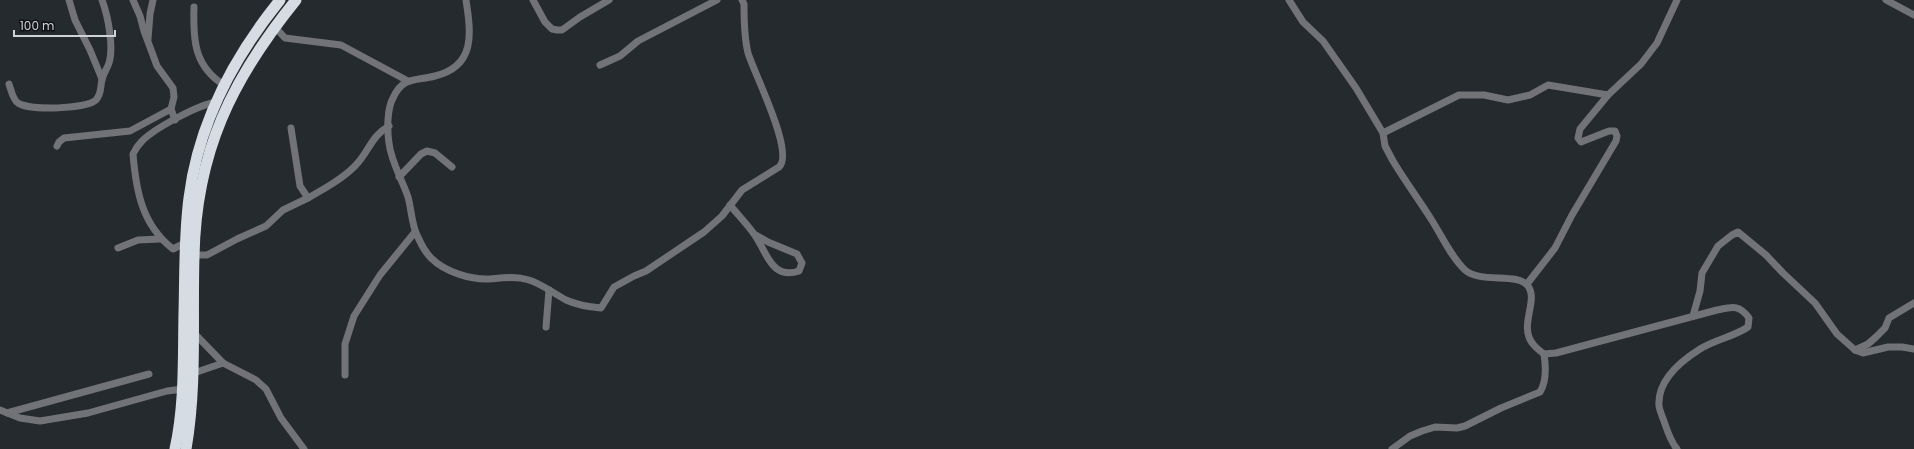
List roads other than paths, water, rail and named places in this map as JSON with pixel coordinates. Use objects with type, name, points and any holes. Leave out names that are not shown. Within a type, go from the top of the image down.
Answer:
[{"type":"highway","points":[[175,449],[183,389],[185,243],[189,198],[196,158],[216,102],[224,86],[253,36],[280,0]]},
{"type":"highway","points":[[186,449],[194,373],[194,254],[199,199],[206,162],[215,133],[235,87],[274,26],[296,0]]},
{"type":"street","points":[[69,0],[75,20],[102,79]]},
{"type":"street","points":[[9,84],[13,96],[19,104],[40,107],[72,107],[84,106],[95,101],[101,90],[102,79],[110,62],[109,21],[102,0]]},
{"type":"street","points":[[133,0],[140,16],[156,66],[173,88],[174,97],[171,109],[176,120]]},
{"type":"street","points":[[148,43],[150,14],[153,0]]},
{"type":"street","points":[[466,0],[470,36],[465,55],[456,67],[436,76],[408,81],[401,85],[392,99],[389,143],[399,177],[407,196],[415,232],[431,258],[444,267],[463,275],[479,279],[520,278],[539,284],[574,303],[587,307],[601,308],[614,287],[646,271],[704,232],[717,221],[742,190],[781,166],[784,159],[778,130],[749,54],[745,1]]},
{"type":"street","points":[[533,0],[545,22],[552,29],[562,30],[580,17],[609,0]]},
{"type":"street","points":[[600,64],[620,56],[638,41],[717,0]]},
{"type":"street","points":[[1289,0],[1303,22],[1323,41],[1352,82],[1383,133],[1385,146],[1393,161],[1450,251],[1466,271],[1486,278],[1516,280],[1527,284],[1531,290],[1532,296],[1528,313],[1528,334],[1532,344],[1544,354],[1556,353],[1733,306],[1743,310],[1749,318],[1748,327],[1737,335],[1718,340],[1700,349],[1679,365],[1665,382],[1659,398],[1659,408],[1668,434],[1677,449]]},
{"type":"street","points":[[1527,284],[1555,248],[1572,215],[1618,136],[1615,132],[1609,131],[1581,142],[1578,138],[1580,130],[1608,95],[1641,64],[1657,42],[1677,0]]},
{"type":"street","points":[[1886,0],[1914,15]]},
{"type":"street","points":[[194,7],[193,33],[197,55],[214,79],[224,86]]},
{"type":"street","points":[[274,26],[285,38],[341,45],[408,81]]},
{"type":"street","points":[[1383,133],[1459,95],[1484,95],[1508,100],[1530,95],[1548,85],[1608,95]]},
{"type":"street","points":[[185,243],[173,249],[160,239],[137,194],[133,154],[142,140],[194,108],[216,102]]},
{"type":"street","points":[[57,146],[64,138],[130,131],[171,109]]},
{"type":"street","points":[[194,254],[207,254],[237,238],[266,226],[283,210],[328,187],[354,166],[364,154],[373,138],[380,131],[389,126]]},
{"type":"street","points":[[291,128],[300,186],[308,198]]},
{"type":"street","points":[[399,177],[420,154],[428,151],[435,154],[452,167]]},
{"type":"street","points":[[730,205],[754,234],[770,261],[780,272],[789,274],[799,271],[802,262],[797,254],[768,242],[754,234]]},
{"type":"street","points":[[345,375],[345,344],[354,316],[380,275],[415,232]]},
{"type":"street","points":[[1693,316],[1700,291],[1702,273],[1718,246],[1738,232],[1766,254],[1783,273],[1816,304],[1837,334],[1855,350],[1863,354],[1888,347],[1914,349]]},
{"type":"street","points":[[118,248],[138,240],[160,239]]},
{"type":"street","points":[[546,327],[549,290]]},
{"type":"street","points":[[1855,350],[1868,344],[1876,337],[1885,328],[1889,318],[1914,303]]},
{"type":"street","points":[[194,333],[223,363],[256,380],[266,389],[281,418],[304,449]]},
{"type":"street","points":[[1392,449],[1422,431],[1435,427],[1457,428],[1465,426],[1501,408],[1540,392],[1543,387],[1545,377],[1544,354]]},
{"type":"street","points":[[194,373],[223,363]]},
{"type":"street","points":[[7,413],[149,374]]},
{"type":"street","points":[[0,410],[30,421],[59,418],[118,405],[167,391],[183,389]]}]
